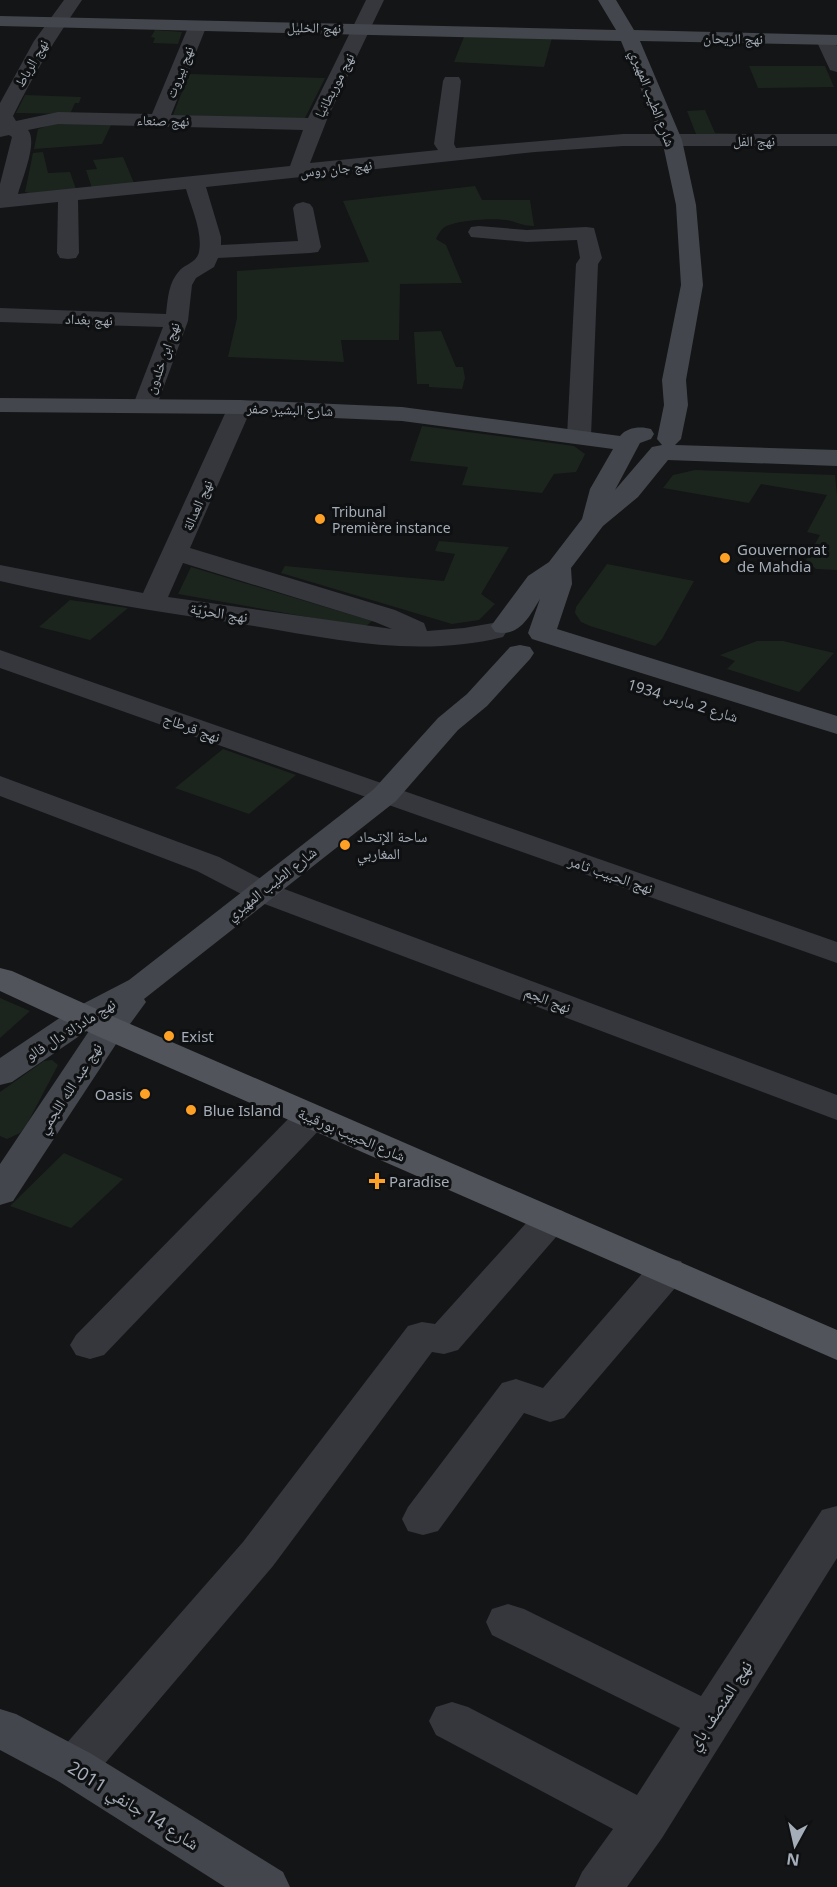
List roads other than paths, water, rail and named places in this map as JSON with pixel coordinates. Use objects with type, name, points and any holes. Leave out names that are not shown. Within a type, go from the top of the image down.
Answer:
[{"type":"main road","name":"شارع الحبيب بورقيبة","points":[[0,978],[97,1023],[837,1346]]},
{"type":"street","name":"نهج الرباط","points":[[3,202],[22,144],[22,135],[6,129],[3,116],[22,77],[55,22],[73,0]]},
{"type":"street","name":"نهج موريطانيا","points":[[299,172],[298,164],[315,124],[375,0]]},
{"type":"street","name":"شارع الطيب المهيري","points":[[141,987],[260,891],[385,795],[414,765],[447,724],[477,700],[511,641],[518,612],[538,582],[558,568],[594,520],[628,492],[666,446],[676,405],[674,380],[692,285],[686,205],[672,140],[628,35],[608,0]]},
{"type":"street","name":"نهج الخليل","points":[[0,21],[628,35]]},
{"type":"street","name":"نهج بيروت","points":[[160,119],[198,25]]},
{"type":"street","name":"نهج الريحان","points":[[628,35],[831,40]]},
{"type":"street","points":[[831,40],[837,66]]},
{"type":"street","points":[[0,77],[22,77]]},
{"type":"street","points":[[451,156],[444,144],[452,81]]},
{"type":"street","name":"نهج صنعاء","points":[[6,129],[58,118],[315,124]]},
{"type":"street","name":"نهج جان روس","points":[[3,202],[568,144],[623,140],[672,140]]},
{"type":"street","name":"نهج الفل","points":[[672,140],[837,140]]},
{"type":"street","points":[[194,182],[210,237],[210,252],[310,247],[303,208]]},
{"type":"street","points":[[68,196],[68,253]]},
{"type":"street","points":[[479,232],[527,236],[586,233],[591,258],[587,264],[579,436]]},
{"type":"street","name":"نهج ابن خلدون","points":[[145,405],[177,321],[181,285],[188,274],[206,262],[210,252]]},
{"type":"street","name":"نهج بغداد","points":[[0,315],[177,321]]},
{"type":"street","name":"شارع الطيب المهيري","points":[[594,520],[603,489],[630,440],[674,380]]},
{"type":"street","name":"شارع البشير صفر","points":[[0,405],[240,407],[402,414],[579,436],[630,440],[652,434],[666,446]]},
{"type":"street","name":"نهج العدالة","points":[[152,602],[240,407]]},
{"type":"street","points":[[666,446],[830,458]]},
{"type":"street","points":[[176,552],[386,616],[441,640]]},
{"type":"street","name":"شارع الطيب المهيري","points":[[511,641],[543,622],[560,579],[558,568]]},
{"type":"street","name":"نهج الحرّيّة","points":[[0,573],[58,588],[366,635],[441,640],[511,641]]},
{"type":"street","name":"شارع 2 مارس 1934","points":[[511,641],[625,670],[746,708],[837,748]]},
{"type":"street","name":"نهج قرطاج","points":[[0,658],[385,795]]},
{"type":"street","name":"شارع 2 مارس 1934","points":[[746,708],[837,724]]},
{"type":"street","name":"نهج الجم","points":[[0,785],[208,864],[260,891],[837,1108]]},
{"type":"street","name":"نهج الحبيب ثامر","points":[[385,795],[837,953]]},
{"type":"street","name":"نهج عبد الله اللجمي","points":[[6,1174],[97,1023],[141,987]]},
{"type":"street","name":"نهج مادزاة دال فالو","points":[[0,1074],[97,1023]]},
{"type":"street","points":[[90,1345],[311,1117]]},
{"type":"street","points":[[74,1767],[258,1554],[422,1336],[444,1340],[550,1220]]},
{"type":"street","points":[[423,1519],[516,1394],[550,1407],[667,1270]]},
{"type":"street","name":"نهج المنصف باي","points":[[600,1887],[645,1823],[837,1522]]},
{"type":"street","points":[[508,1622],[709,1721]]},
{"type":"street","points":[[452,1721],[645,1823]]},
{"type":"street","name":"شارع 14 جانفي 2011","points":[[0,1728],[74,1767],[266,1887]]},
{"type":"place","name":"Tribunal Première instance","points":[[320,519]]},
{"type":"place","name":"Gouvernorat de Mahdia","points":[[725,558]]},
{"type":"place","name":"ساحة الإتحاد المغاربي","points":[[345,845]]},
{"type":"place","name":"Exist","points":[[169,1036]]},
{"type":"place","name":"Oasis","points":[[145,1094]]},
{"type":"place","name":"Blue Island","points":[[191,1110]]},
{"type":"place","name":"Paradise","points":[[377,1181]]}]
